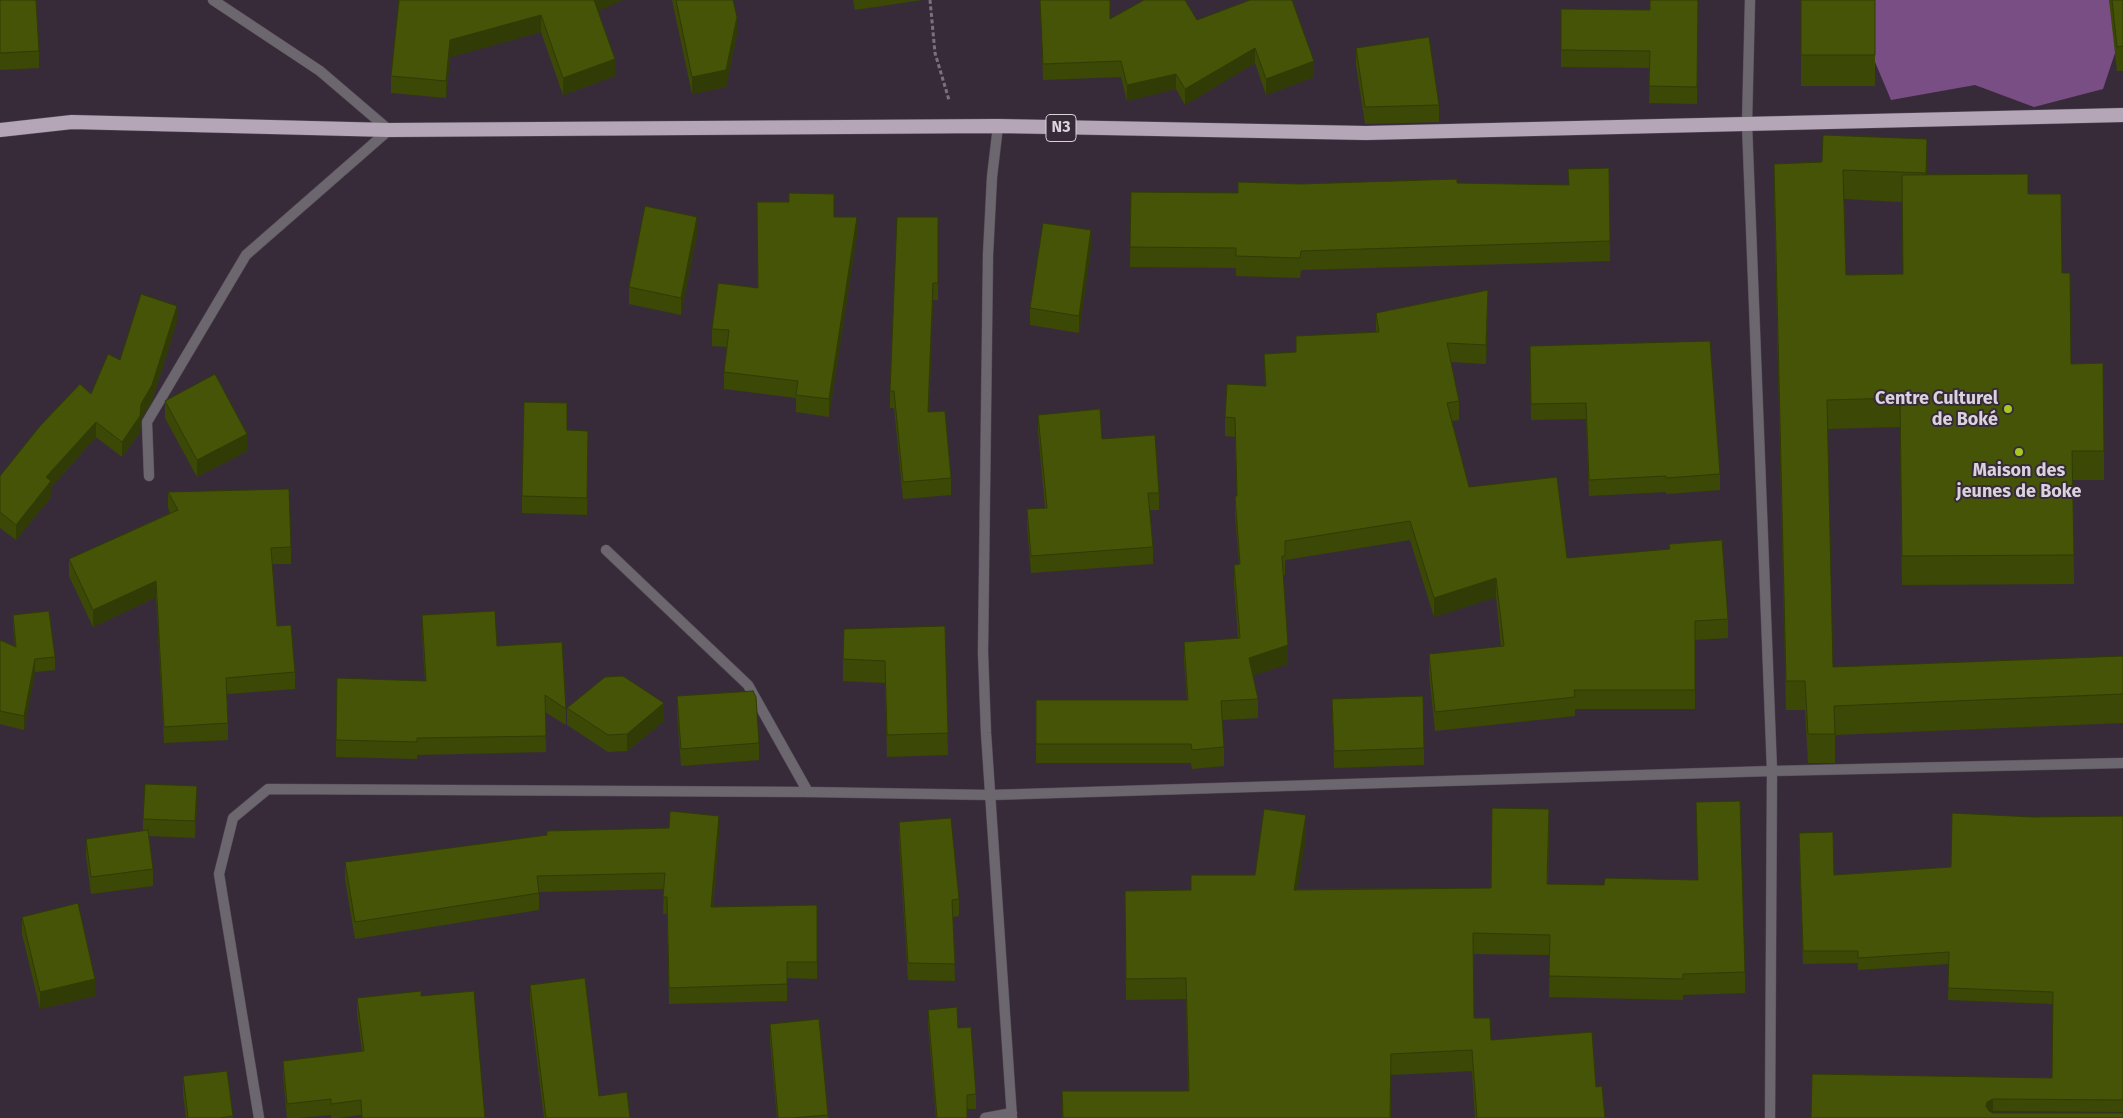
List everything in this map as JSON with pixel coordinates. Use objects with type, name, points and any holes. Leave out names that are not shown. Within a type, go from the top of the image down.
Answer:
[{"type":"highway","name":"N3","points":[[0,130],[72,122],[389,130],[998,126],[1366,133],[2123,115]]},
{"type":"street","points":[[149,476],[147,422],[246,255],[389,130],[320,71],[213,0]]},
{"type":"street","points":[[1750,0],[1747,124],[1772,771],[1770,1118]]},
{"type":"street","points":[[985,1118],[1012,1115],[982,652],[982,578],[987,429],[988,255],[992,177],[998,126]]},
{"type":"street","points":[[606,550],[748,684],[808,792]]},
{"type":"street","points":[[260,1118],[219,874],[233,818],[268,789],[991,795],[1772,771],[2123,763]]},
{"type":"path","points":[[930,0],[934,53],[957,127]]},
{"type":"shaded area","points":[[1849,0],[2109,0],[2123,29],[2103,89],[2034,107],[1975,85],[1891,100]]},
{"type":"building","points":[[0,0],[36,0],[39,51],[0,53]]},
{"type":"building","points":[[399,0],[594,0],[615,59],[563,78],[541,15],[450,40],[446,81],[391,76]]},
{"type":"building","points":[[676,0],[733,0],[737,17],[726,70],[692,77]]},
{"type":"building","points":[[1040,0],[1110,0],[1110,19],[1144,0],[1185,0],[1197,20],[1250,0],[1292,0],[1314,61],[1266,79],[1255,48],[1185,89],[1176,74],[1127,85],[1121,61],[1043,64]]},
{"type":"building","points":[[1650,0],[1698,0],[1697,87],[1649,86],[1650,51],[1561,50],[1561,9],[1650,10]]},
{"type":"building","points":[[1801,0],[1875,0],[1875,55],[1801,55]]},
{"type":"building","points":[[2112,0],[2123,0],[2123,46],[2117,47]]},
{"type":"building","points":[[1429,37],[1439,105],[1365,107],[1356,48]]},
{"type":"building","points":[[1823,135],[1927,139],[1926,173],[1843,170],[1846,275],[1903,274],[1902,175],[2028,174],[2028,194],[2061,194],[2062,273],[2070,273],[2071,364],[2103,363],[2104,451],[2072,451],[2074,555],[1902,556],[1900,398],[1827,400],[1833,667],[2123,656],[2123,694],[1834,706],[1835,734],[1808,734],[1805,681],[1786,681],[1774,164],[1822,162]]},
{"type":"building","points":[[1609,168],[1610,241],[1301,251],[1300,258],[1236,256],[1236,248],[1130,247],[1131,192],[1238,193],[1238,182],[1301,184],[1457,179],[1457,183],[1569,185],[1568,169]]},
{"type":"building","points":[[789,193],[834,194],[834,217],[857,217],[829,399],[796,395],[798,381],[724,372],[729,330],[712,329],[718,283],[758,288],[757,202],[789,202]]},
{"type":"building","points":[[645,206],[697,217],[681,298],[629,287]]},
{"type":"building","points":[[897,217],[938,217],[938,283],[933,283],[928,412],[945,411],[951,478],[903,482],[894,391],[890,391]]},
{"type":"building","points":[[1043,223],[1091,230],[1079,316],[1030,308]]},
{"type":"building","points":[[1488,290],[1486,345],[1447,343],[1459,401],[1447,403],[1469,487],[1557,477],[1567,558],[1670,549],[1669,544],[1722,540],[1728,619],[1695,621],[1695,690],[1574,690],[1575,697],[1435,712],[1429,654],[1504,646],[1496,578],[1434,598],[1410,521],[1285,541],[1285,556],[1282,556],[1288,645],[1249,658],[1258,699],[1221,701],[1224,747],[1192,750],[1191,744],[1036,744],[1036,700],[1188,700],[1184,642],[1240,638],[1234,565],[1240,564],[1235,496],[1237,496],[1235,418],[1225,417],[1227,384],[1266,386],[1264,354],[1296,352],[1296,336],[1379,332],[1376,313]]},
{"type":"building","points":[[141,294],[177,306],[152,385],[141,404],[140,416],[122,442],[96,422],[46,477],[51,481],[16,525],[0,512],[0,476],[40,426],[80,384],[91,394],[108,354],[120,360]]},
{"type":"building","points":[[1710,341],[1720,474],[1666,478],[1666,476],[1589,480],[1586,403],[1531,404],[1530,346]]},
{"type":"building","points":[[215,374],[247,434],[197,460],[165,401]]},
{"type":"building","points":[[524,402],[567,403],[567,430],[588,431],[587,498],[522,496]]},
{"type":"building","points":[[1100,409],[1102,439],[1155,435],[1159,493],[1148,493],[1153,547],[1031,556],[1027,509],[1047,508],[1038,415]]},
{"type":"building","points":[[289,489],[291,547],[271,548],[277,626],[291,625],[295,672],[226,678],[228,723],[164,727],[156,581],[93,610],[69,559],[178,510],[168,492]]},
{"type":"building","points":[[49,611],[55,657],[35,659],[24,716],[0,711],[0,640],[16,647],[13,615]]},
{"type":"building","points":[[495,611],[497,646],[562,642],[566,709],[545,695],[546,736],[417,738],[417,742],[336,740],[337,678],[426,681],[422,615]]},
{"type":"building","points":[[945,626],[948,733],[887,735],[885,661],[843,659],[844,629]]},
{"type":"building","points":[[623,676],[664,703],[627,734],[608,735],[567,708],[605,677]]},
{"type":"building","points":[[753,691],[756,697],[759,743],[681,749],[677,696]]},
{"type":"building","points":[[1423,696],[1424,748],[1334,751],[1332,699]]},
{"type":"building","points":[[145,784],[197,786],[195,821],[143,819]]},
{"type":"building","points":[[1740,801],[1745,972],[1683,974],[1683,979],[1549,976],[1550,935],[1473,933],[1474,1018],[1490,1018],[1491,1040],[1592,1032],[1596,1087],[1602,1086],[1605,1118],[1477,1118],[1472,1050],[1391,1054],[1390,1118],[1063,1118],[1062,1091],[1189,1091],[1186,978],[1126,979],[1125,891],[1191,890],[1191,875],[1255,875],[1264,809],[1306,815],[1294,890],[1491,888],[1492,808],[1549,809],[1547,884],[1604,885],[1605,878],[1698,880],[1696,802]]},
{"type":"building","points":[[670,811],[719,816],[711,907],[817,905],[817,962],[787,962],[787,984],[669,988],[667,897],[663,897],[665,873],[537,876],[539,893],[355,922],[345,862],[547,835],[547,831],[669,828]]},
{"type":"building","points":[[1952,813],[2033,817],[2123,816],[2123,1100],[1993,1099],[1987,1102],[1986,1106],[1993,1113],[2123,1113],[2123,1118],[1811,1118],[1812,1074],[2052,1078],[2053,992],[1948,988],[1949,952],[1858,958],[1858,951],[1803,951],[1799,833],[1833,832],[1834,875],[1951,867]]},
{"type":"building","points":[[951,818],[959,899],[952,900],[955,964],[908,963],[899,822]]},
{"type":"building","points":[[148,830],[153,869],[91,877],[86,839]]},
{"type":"building","points":[[78,903],[95,979],[40,992],[22,917]]},
{"type":"building","points":[[585,978],[599,1096],[627,1092],[630,1118],[546,1118],[530,985]]},
{"type":"building","points":[[421,991],[421,996],[474,991],[485,1118],[362,1118],[361,1100],[331,1104],[331,1099],[287,1104],[283,1061],[364,1051],[357,998]]},
{"type":"building","points":[[957,1007],[958,1028],[971,1027],[976,1094],[967,1095],[967,1118],[937,1118],[928,1010]]},
{"type":"building","points":[[819,1019],[828,1115],[778,1118],[770,1024]]},
{"type":"building","points":[[227,1071],[233,1116],[188,1118],[183,1076]]},
{"type":"place","name":"Centre Culturel de Boké","points":[[2008,409]]},
{"type":"place","name":"Maison des jeunes de Boke","points":[[2019,452]]}]
